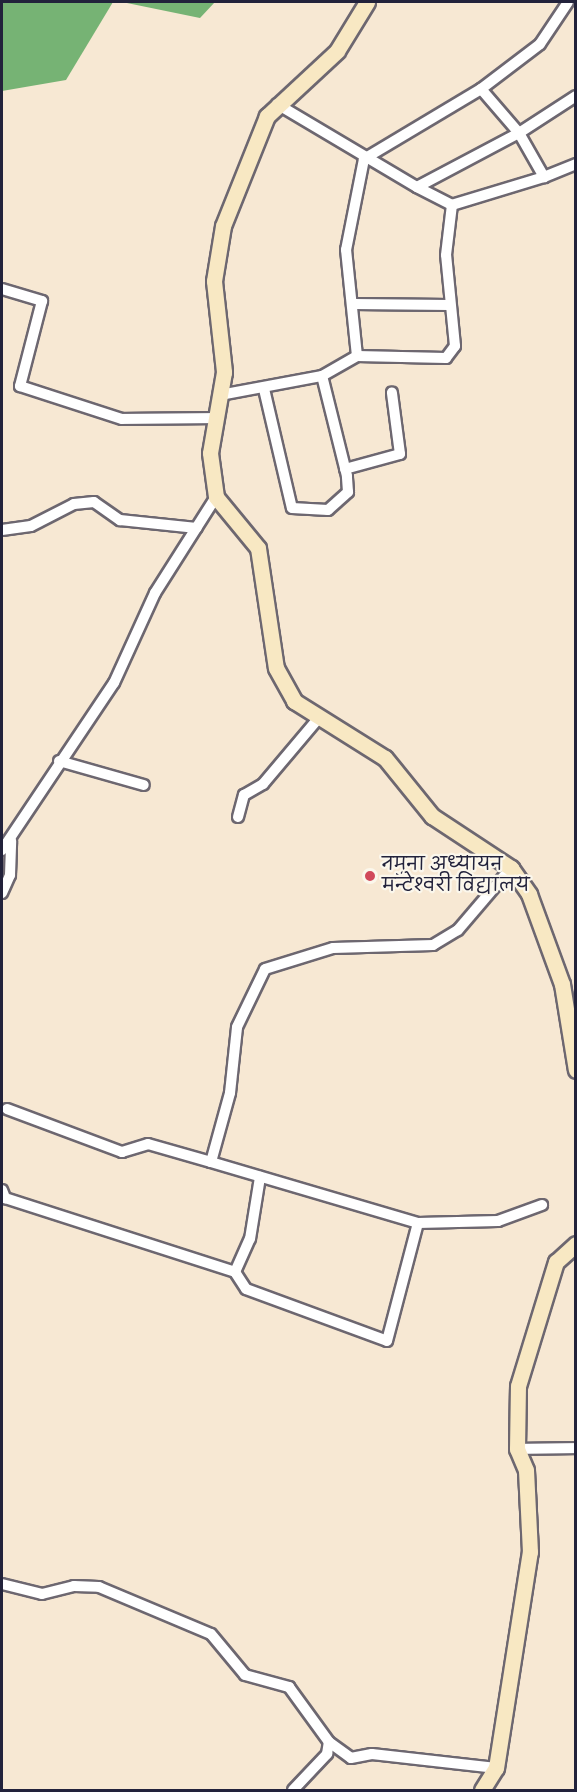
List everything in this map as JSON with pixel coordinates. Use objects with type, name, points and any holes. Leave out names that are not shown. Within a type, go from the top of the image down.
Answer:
[{"type":"main road","points":[[367,2],[337,51],[277,104],[255,138],[219,249],[214,281],[224,372],[210,453],[216,496],[258,548],[276,668],[294,701],[317,720],[385,758],[432,816],[511,868],[534,904],[562,984],[576,1070]]},
{"type":"main road","points":[[482,1791],[496,1768],[530,1552],[526,1470],[517,1449],[515,1411],[527,1352],[556,1262],[576,1244]]},
{"type":"street","points":[[357,356],[354,304],[346,250],[364,159],[481,89],[540,44],[568,2]]},
{"type":"street","points":[[481,89],[519,133],[544,177]]},
{"type":"street","points":[[417,187],[519,133],[576,96]]},
{"type":"street","points":[[277,104],[364,159],[452,205],[544,177],[576,164]]},
{"type":"street","points":[[220,395],[264,389],[322,376],[357,356],[446,358],[455,346],[449,305],[446,255],[452,205]]},
{"type":"street","points":[[2,289],[42,300],[20,386],[122,419],[216,418]]},
{"type":"street","points":[[354,304],[449,305]]},
{"type":"street","points":[[264,389],[292,508],[317,513],[342,501],[348,492],[345,469],[322,376]]},
{"type":"street","points":[[345,469],[400,454],[392,393]]},
{"type":"street","points":[[2,850],[11,841],[59,760],[114,683],[155,593],[216,496]]},
{"type":"street","points":[[2,530],[31,526],[74,504],[94,502],[120,520],[197,528]]},
{"type":"street","points":[[238,817],[244,795],[263,784],[317,720]]},
{"type":"street","points":[[59,760],[144,785]]},
{"type":"street","points":[[2,893],[10,875],[11,841]]},
{"type":"street","points":[[211,1162],[230,1093],[237,1027],[266,969],[333,948],[433,945],[458,930],[511,868]]},
{"type":"street","points":[[7,1109],[122,1152],[148,1144],[418,1223],[498,1221],[542,1204]]},
{"type":"street","points":[[235,1272],[250,1239],[260,1177]]},
{"type":"street","points":[[2,1190],[5,1198],[235,1272],[246,1289],[387,1341],[418,1223]]},
{"type":"street","points":[[517,1449],[576,1448]]},
{"type":"street","points":[[2,1584],[42,1594],[74,1586],[99,1587],[212,1634],[244,1675],[289,1688],[329,1742],[351,1758],[372,1754],[496,1768]]},
{"type":"street","points":[[293,1791],[327,1754],[329,1742]]},
{"type":"green space","points":[[2,2],[113,2],[66,80],[2,91]]},
{"type":"green space","points":[[122,2],[215,2],[200,18]]},
{"type":"place","name":"नमुना अध्यायन मन्टेश्वरी विद्यालय","points":[[370,876]]}]
